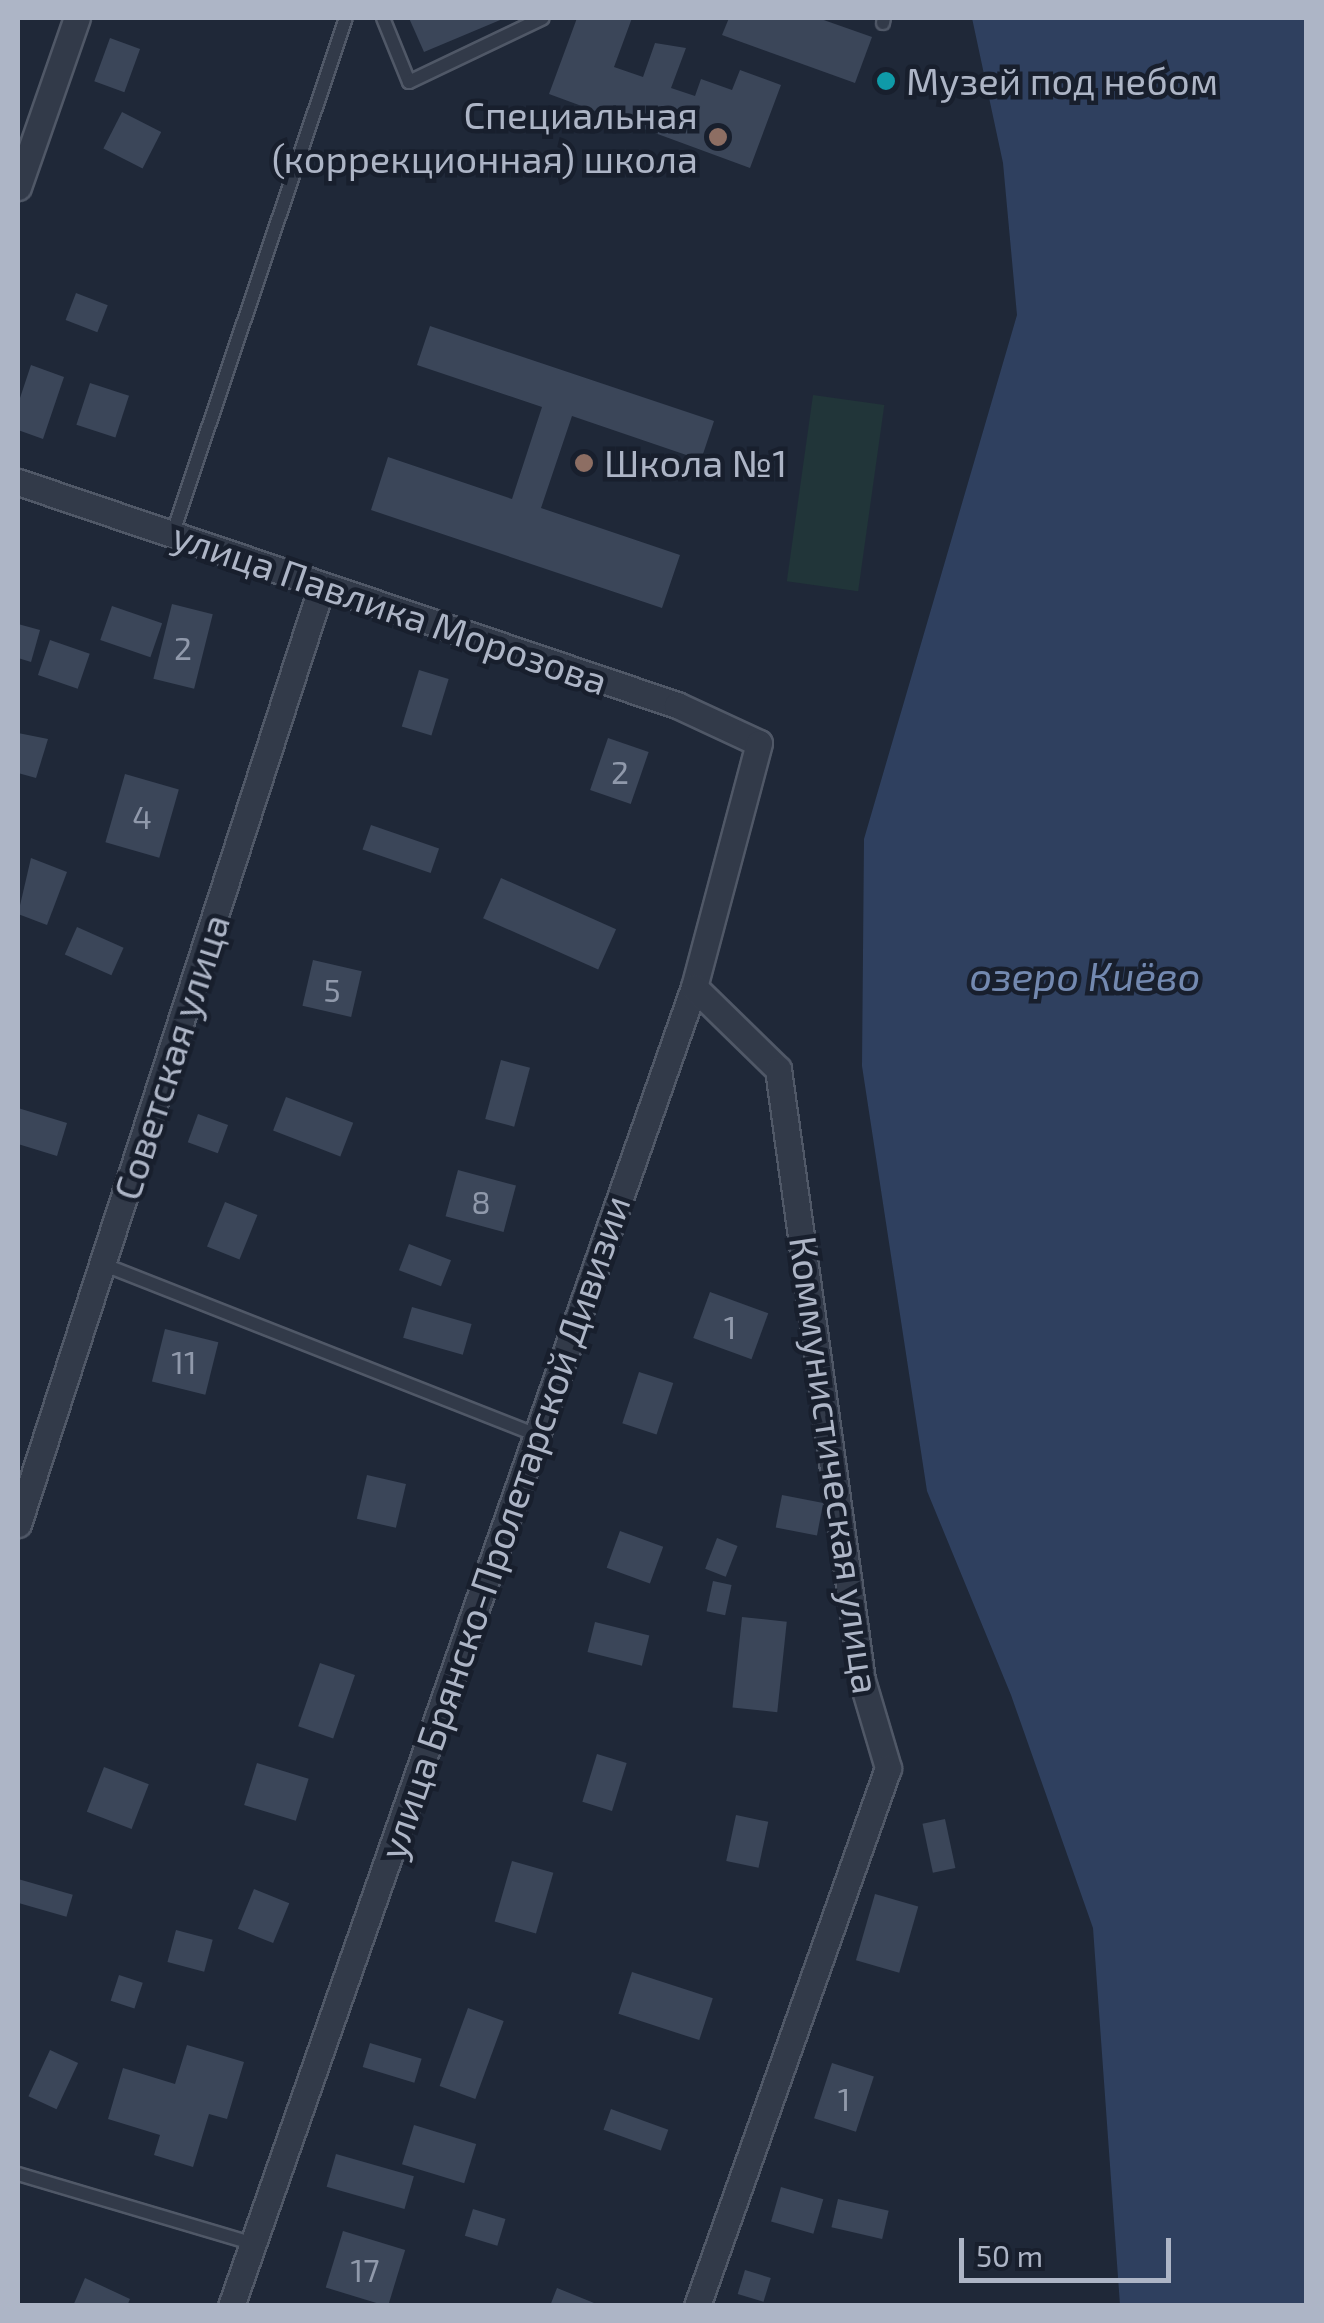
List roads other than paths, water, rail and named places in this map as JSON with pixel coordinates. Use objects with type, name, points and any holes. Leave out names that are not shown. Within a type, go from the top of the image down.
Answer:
[{"type":"street","points":[[18,187],[78,18]]},
{"type":"street","name":"улица Павлика Морозова","points":[[18,482],[321,588],[677,705],[759,743]]},
{"type":"street","name":"Советская улица","points":[[18,1524],[105,1265],[321,588]]},
{"type":"street","name":"улица Брянско-Пролетарской Дивизии","points":[[231,2306],[694,987],[759,743]]},
{"type":"street","name":"Коммунистическая улица","points":[[694,987],[778,1069],[862,1680],[888,1768],[697,2306]]},
{"type":"lane","points":[[172,535],[346,18]]},
{"type":"lane","points":[[382,18],[409,82],[543,18]]},
{"type":"lane","points":[[105,1265],[536,1435]]},
{"type":"lane","points":[[18,2174],[251,2243]]},
{"type":"water","name":"озеро Киёво","points":[[972,18],[1306,18],[1306,2305],[1120,2305],[1093,1928],[1011,1695],[927,1491],[862,1066],[864,839],[1017,315],[1003,163]]},
{"type":"place","name":"Музей под небом","points":[[886,81]]},
{"type":"place","name":"Специальная (коррекционная) школа","points":[[718,137]]},
{"type":"place","name":"Школа №1","points":[[584,463]]}]
